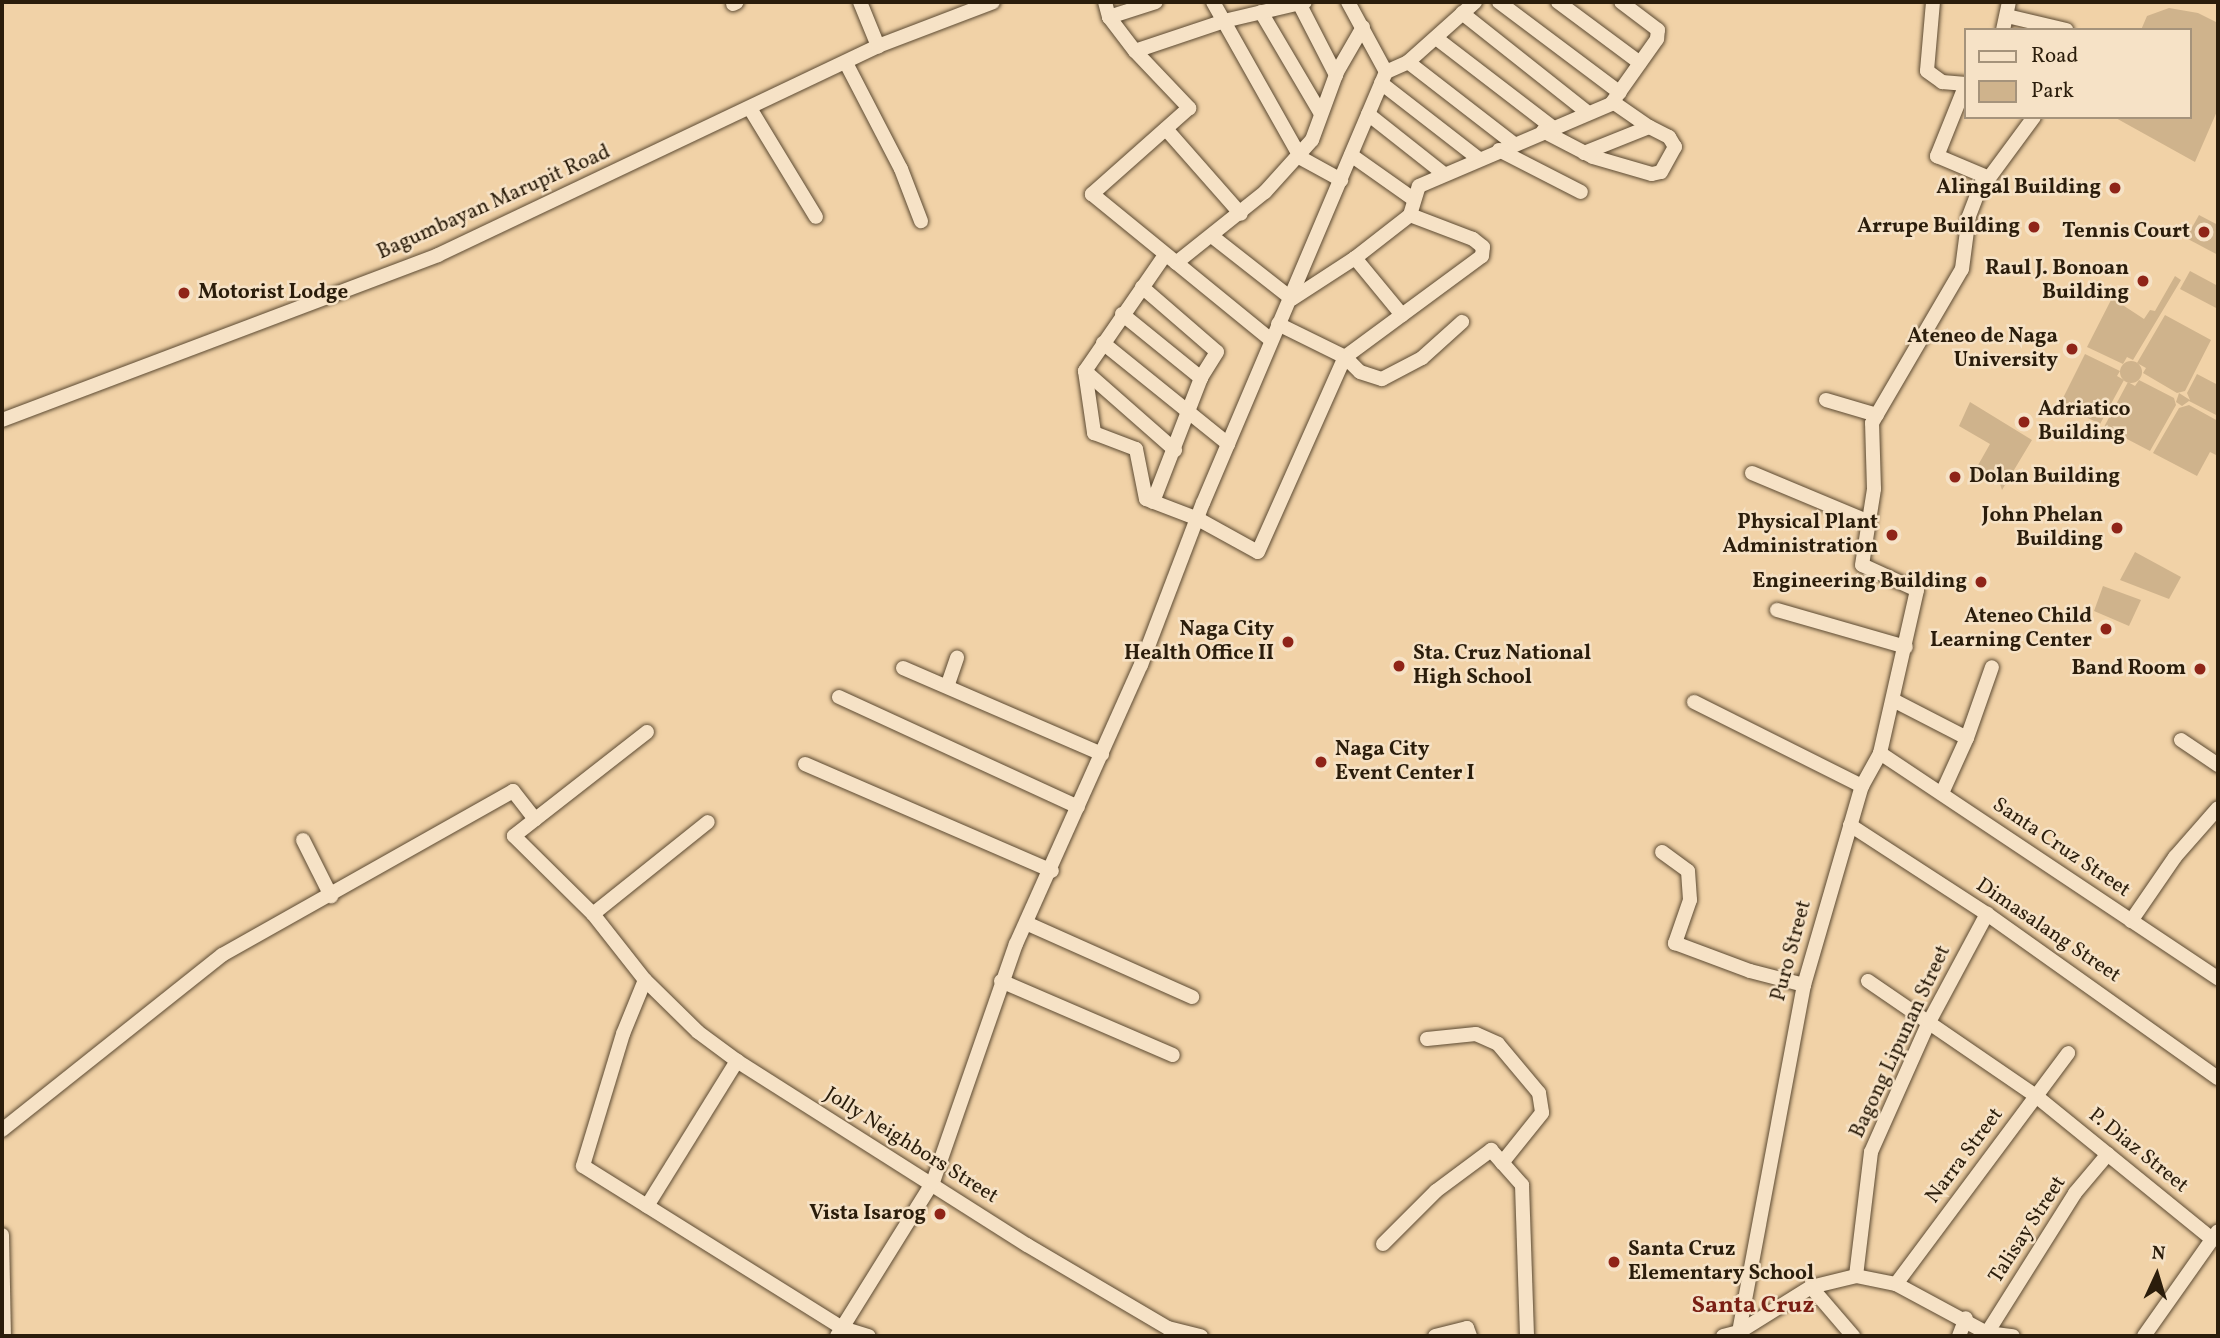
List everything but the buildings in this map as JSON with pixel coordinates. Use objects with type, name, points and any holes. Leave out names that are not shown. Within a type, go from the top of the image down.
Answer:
[{"type":"street","points":[[860,2],[878,46]]},
{"type":"street","name":"Bagumbayan Marupit Road","points":[[2,420],[439,255],[751,110],[878,46],[993,2]]},
{"type":"street","points":[[1105,2],[1109,17],[1135,51],[1189,108],[1092,194],[1271,340]]},
{"type":"street","points":[[1109,17],[1156,2]]},
{"type":"street","points":[[1213,2],[1299,154],[1341,180]]},
{"type":"street","points":[[1348,2],[1363,27],[1384,78],[1479,159]]},
{"type":"street","points":[[839,1332],[933,1182],[1001,981],[1102,754],[1271,340],[1292,299],[1384,78],[1408,62],[1475,2]]},
{"type":"street","points":[[1436,38],[1547,129],[1584,153],[1652,174],[1661,172],[1675,147],[1669,137],[1649,127],[1499,2]]},
{"type":"street","points":[[1558,2],[1640,64]]},
{"type":"street","points":[[1292,299],[1356,258],[1410,215],[1412,198],[1419,186],[1616,97],[1640,64],[1658,30],[1621,2]]},
{"type":"street","points":[[1933,2],[1927,71],[1941,82],[1965,84]]},
{"type":"street","points":[[1135,51],[1224,21],[1303,3],[1336,75]]},
{"type":"street","points":[[1261,12],[1321,114]]},
{"type":"street","points":[[1462,13],[1587,112]]},
{"type":"street","points":[[2006,16],[2057,28]]},
{"type":"street","points":[[1363,27],[1336,75],[1312,140],[1241,214],[1213,237],[1170,259],[1142,287],[1085,371],[1094,433],[1136,449],[1141,492],[1153,502],[1198,519],[1258,552],[1345,357],[1482,256],[1483,247],[1410,215]]},
{"type":"street","points":[[1408,62],[1514,144]]},
{"type":"street","points":[[846,63],[901,169],[921,221]]},
{"type":"street","points":[[1965,86],[1937,156],[1984,177]]},
{"type":"street","points":[[751,110],[816,217]]},
{"type":"street","points":[[1368,114],[1444,174]]},
{"type":"street","points":[[1752,473],[1869,522],[1872,423],[1962,269],[1969,216],[1984,177],[1996,170],[2033,119]]},
{"type":"street","points":[[1584,153],[1649,127]]},
{"type":"street","points":[[1166,129],[1241,214]]},
{"type":"street","points":[[1499,150],[1581,192]]},
{"type":"street","points":[[1351,155],[1412,198]]},
{"type":"street","points":[[1213,237],[1292,299]]},
{"type":"street","points":[[1356,258],[1402,315]]},
{"type":"street","points":[[1142,287],[1217,352],[1201,378],[1190,415],[1153,502]]},
{"type":"street","points":[[1122,314],[1201,378]]},
{"type":"street","points":[[1279,324],[1345,357],[1360,372],[1382,379],[1422,358],[1462,322]]},
{"type":"street","points":[[1103,343],[1228,444]]},
{"type":"street","points":[[1085,371],[1175,450]]},
{"type":"street","points":[[1826,400],[1877,415]]},
{"type":"street","name":"Puro Street","points":[[1740,1332],[1804,985],[1862,786],[1880,753],[1917,590],[1863,565],[1869,522]]},
{"type":"street","points":[[1777,610],[1906,647]]},
{"type":"street","points":[[948,684],[957,658]]},
{"type":"street","points":[[1942,793],[1967,738],[1992,667]]},
{"type":"street","points":[[903,668],[948,684],[1102,754]]},
{"type":"street","points":[[839,697],[1078,807]]},
{"type":"street","points":[[1893,700],[1967,738]]},
{"type":"street","points":[[1694,702],[1862,786]]},
{"type":"street","points":[[2,1129],[222,956],[513,791],[535,819],[646,732]]},
{"type":"street","points":[[2181,740],[2218,765]]},
{"type":"street","name":"Santa Cruz Street","points":[[1880,753],[2218,978]]},
{"type":"street","points":[[805,764],[1052,871]]},
{"type":"street","points":[[2131,921],[2175,857],[2218,808]]},
{"type":"street","name":"Jolly Neighbors Street","points":[[535,819],[514,836],[593,914],[645,980],[698,1032],[737,1061],[933,1182],[1163,1332],[1201,1336]]},
{"type":"street","points":[[593,914],[708,822]]},
{"type":"street","name":"Dimasalang Street","points":[[1850,825],[1987,914],[2218,1078]]},
{"type":"street","points":[[303,840],[331,896]]},
{"type":"street","points":[[1662,852],[1688,872],[1690,900],[1675,943],[1750,971],[1804,985]]},
{"type":"street","name":"Bagong Lipunan Street","points":[[1856,1276],[1871,1152],[1929,1022],[1987,914]]},
{"type":"street","points":[[1026,923],[1192,997]]},
{"type":"street","points":[[645,980],[623,1034],[583,1166],[839,1332],[869,1336]]},
{"type":"street","points":[[1001,981],[1173,1055]]},
{"type":"street","name":"P. Diaz Street","points":[[1868,981],[2036,1096],[2216,1236]]},
{"type":"street","points":[[1427,1039],[1476,1034],[1498,1045],[1539,1093],[1542,1113],[1502,1163]]},
{"type":"street","name":"Narra Street","points":[[1896,1284],[2068,1053]]},
{"type":"street","points":[[647,1206],[737,1061]]},
{"type":"street","points":[[1382,1244],[1436,1191],[1491,1150],[1522,1185],[1527,1336]]},
{"type":"street","name":"Talisay Street","points":[[1987,1332],[2075,1193],[2108,1154]]},
{"type":"street","points":[[2,1235],[4,1336]]},
{"type":"street","points":[[2144,1336],[2216,1236]]},
{"type":"street","points":[[1723,1336],[1740,1332],[1811,1287],[1856,1276],[1896,1284],[1966,1318],[1987,1332],[2014,1336]]},
{"type":"street","points":[[1811,1287],[1853,1336]]},
{"type":"street","points":[[1959,1336],[1966,1318]]},
{"type":"street","points":[[1435,1336],[1467,1328],[1470,1336]]},
{"type":"green space","points":[[2169,8],[2198,13],[2218,23],[2218,109],[2195,162],[2118,119],[2192,119],[2192,28],[2142,28],[2147,16]]},
{"type":"green space","name":"Tennis Court","points":[[2199,215],[2218,225],[2218,255],[2186,238]]},
{"type":"green space","points":[[2190,271],[2218,286],[2218,309],[2180,289]]},
{"type":"green space","points":[[2175,276],[2181,280],[2133,360],[2127,357],[2123,364],[2087,347],[2112,298],[2144,319],[2150,310],[2155,311]]},
{"type":"green space","points":[[2165,315],[2211,340],[2185,391],[2177,393],[2143,373],[2146,368],[2137,363]]},
{"type":"green space","points":[[2085,354],[2120,371],[2117,376],[2124,380],[2100,424],[2060,404]]},
{"type":"green space","points":[[2131,361],[2141,368],[2142,372],[2135,382],[2131,383],[2121,376],[2120,372],[2127,362]]},
{"type":"green space","points":[[2197,374],[2218,385],[2218,416],[2189,401],[2182,406],[2176,402],[2179,393],[2190,400],[2187,393]]},
{"type":"green space","points":[[2139,380],[2174,398],[2176,405],[2150,451],[2104,427],[2128,382],[2135,386]]},
{"type":"green space","points":[[1970,402],[2032,440],[2002,490],[1999,481],[1983,472],[1973,474],[1990,444],[1959,426]]},
{"type":"green space","points":[[2189,405],[2218,421],[2218,456],[2210,452],[2197,476],[2153,453],[2179,408]]},
{"type":"green space","points":[[2135,552],[2181,577],[2169,599],[2120,580]]},
{"type":"green space","points":[[2103,586],[2141,600],[2129,626],[2094,611]]},
{"type":"place","name":"Alingal Building","points":[[2115,188]]},
{"type":"place","name":"Arrupe Building","points":[[2034,227]]},
{"type":"place","name":"Tennis Court","points":[[2204,232]]},
{"type":"place","name":"Raul J. Bonoan Building","points":[[2143,281]]},
{"type":"place","name":"Motorist Lodge","points":[[184,293]]},
{"type":"place","name":"Ateneo de Naga University","points":[[2072,349]]},
{"type":"place","name":"Adriatico Building","points":[[2024,422]]},
{"type":"place","name":"Dolan Building","points":[[1955,477]]},
{"type":"place","name":"John Phelan Building","points":[[2117,528]]},
{"type":"place","name":"Physical Plant Administration","points":[[1892,535]]},
{"type":"place","name":"Engineering Building","points":[[1981,582]]},
{"type":"place","name":"Ateneo Child Learning Center","points":[[2106,629]]},
{"type":"place","name":"Naga City Health Office II","points":[[1288,642]]},
{"type":"place","name":"Sta. Cruz National High School","points":[[1399,666]]},
{"type":"place","name":"Band Room","points":[[2200,669]]},
{"type":"place","name":"Naga City Event Center I","points":[[1321,762]]},
{"type":"place","name":"Vista Isarog","points":[[940,1214]]},
{"type":"place","name":"Santa Cruz Elementary School","points":[[1614,1262]]},
{"type":"district","name":"Santa Cruz","points":[[1753,1307]]}]
